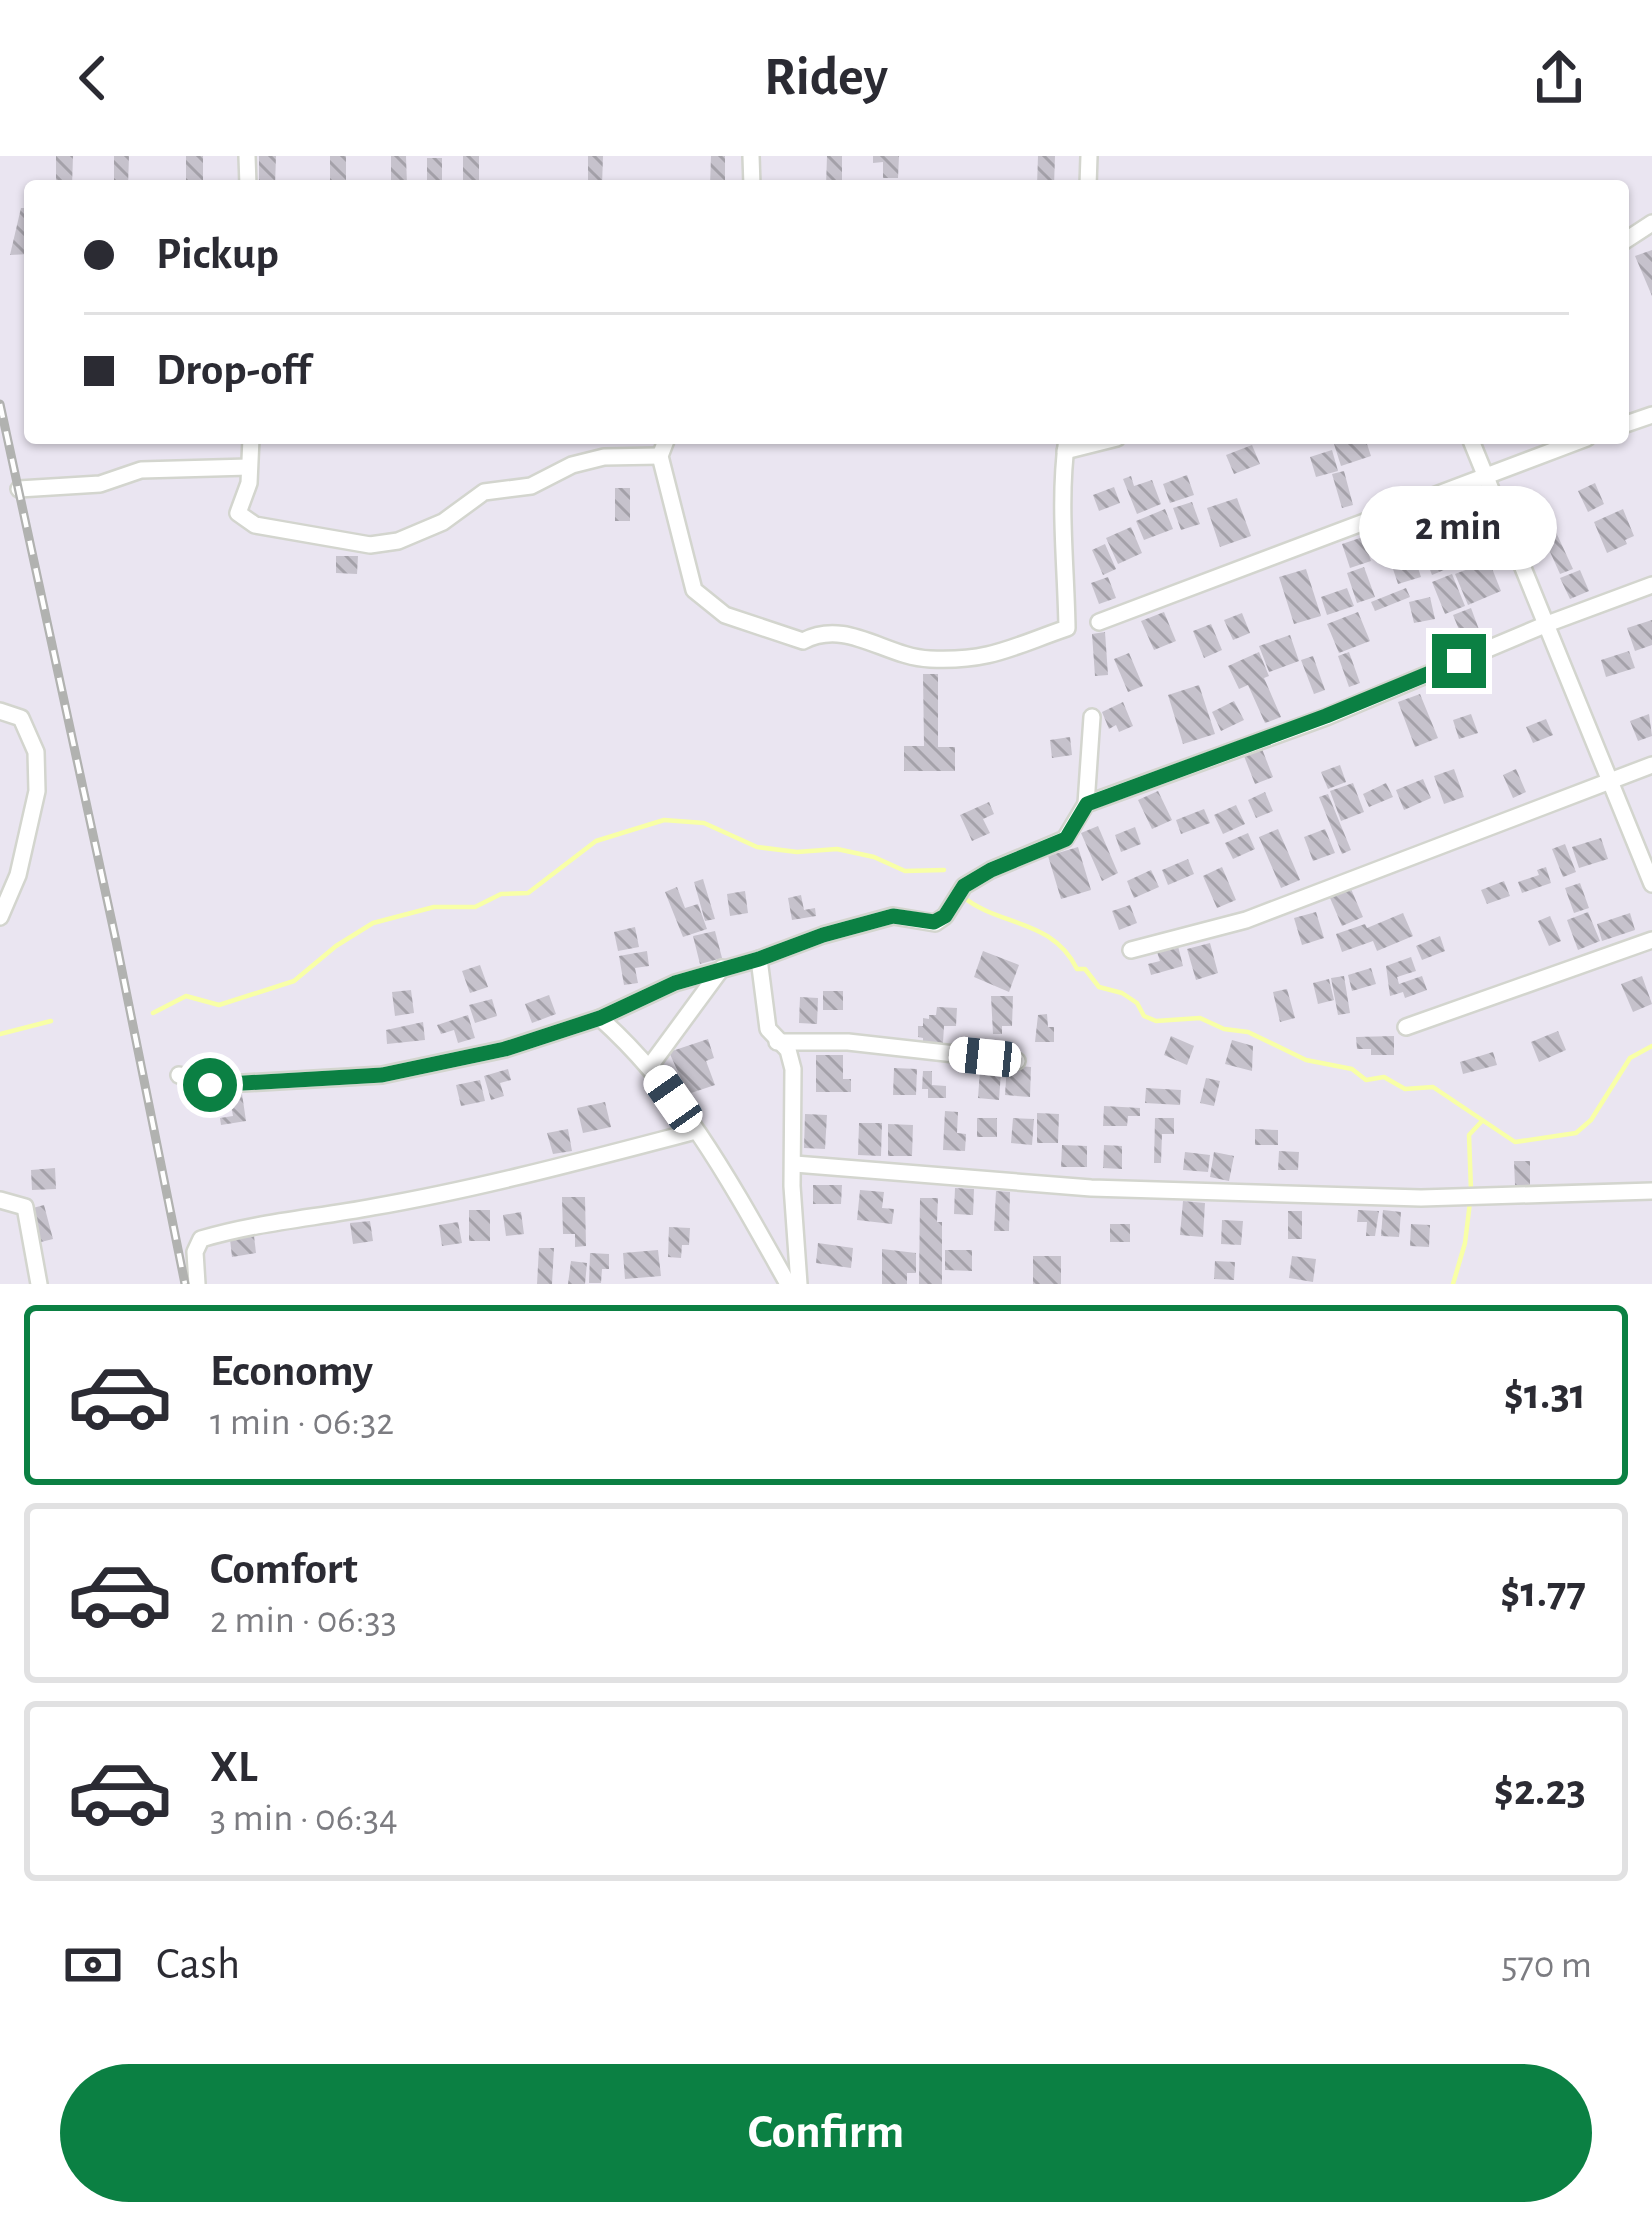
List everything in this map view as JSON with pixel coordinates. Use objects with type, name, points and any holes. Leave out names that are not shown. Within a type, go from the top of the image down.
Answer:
[{"type":"street","points":[[251,444],[249,483],[238,513],[255,525],[370,544],[398,541],[443,522],[484,492],[530,486],[572,465],[604,457],[660,456]]},
{"type":"street","points":[[665,444],[660,456],[694,590],[710,606],[803,641],[836,632],[903,656],[949,659],[1006,653],[1067,628],[1066,530],[1060,511],[1066,445]]},
{"type":"street","points":[[1472,444],[1652,884]]},
{"type":"street","points":[[1099,622],[1570,444]]},
{"type":"street","points":[[19,489],[100,484],[141,470],[249,467]]},
{"type":"street","points":[[1087,804],[1326,716],[1652,586]]},
{"type":"street","points":[[0,711],[20,718],[39,769],[18,875],[0,917]]},
{"type":"street","points":[[179,1075],[210,1085],[382,1075],[505,1049],[600,1018],[675,983],[823,935],[893,916],[934,922],[945,916],[964,886],[1066,839],[1087,804],[1093,717]]},
{"type":"street","points":[[1131,950],[1246,920],[1652,765]]},
{"type":"street","points":[[1406,1027],[1652,940]]},
{"type":"street","points":[[759,959],[768,1029],[788,1050],[793,1069],[792,1186],[799,1284]]},
{"type":"street","points":[[650,1066],[722,968]]},
{"type":"street","points":[[600,1018],[650,1066],[716,1155],[788,1284]]},
{"type":"street","points":[[777,1042],[848,1042],[1017,1060]]},
{"type":"street","points":[[197,1284],[195,1252],[201,1239],[248,1225],[370,1208],[530,1174],[696,1131]]},
{"type":"street","points":[[795,1164],[1090,1188],[1421,1198],[1652,1191]]},
{"type":"street","points":[[0,1200],[25,1207],[39,1284]]},
{"type":"building","points":[[56,156],[73,156],[72,180],[56,180]]},
{"type":"building","points":[[114,156],[129,156],[128,180],[114,180]]},
{"type":"building","points":[[186,156],[203,156],[203,180],[186,180]]},
{"type":"building","points":[[259,156],[276,156],[275,180],[259,180]]},
{"type":"building","points":[[330,156],[346,156],[346,180],[330,180]]},
{"type":"building","points":[[391,156],[406,156],[407,180],[391,180]]},
{"type":"building","points":[[463,156],[479,156],[479,180],[463,180]]},
{"type":"building","points":[[588,156],[603,156],[602,180],[588,180]]},
{"type":"building","points":[[711,156],[725,156],[725,180],[710,180]]},
{"type":"building","points":[[827,156],[842,156],[842,180],[826,180]]},
{"type":"building","points":[[873,156],[899,156],[898,178],[883,178],[883,162],[873,163]]},
{"type":"building","points":[[1038,156],[1055,156],[1054,180],[1037,180]]},
{"type":"building","points":[[427,158],[442,158],[442,180],[427,180]]},
{"type":"building","points":[[21,208],[24,208],[24,254],[10,255]]},
{"type":"building","points":[[1652,250],[1652,296],[1635,256]]},
{"type":"building","points":[[1334,444],[1367,444],[1371,456],[1341,466]]},
{"type":"building","points":[[1252,445],[1260,464],[1234,474],[1226,455]]},
{"type":"building","points":[[1332,450],[1338,471],[1316,477],[1310,457]]},
{"type":"building","points":[[1344,471],[1353,505],[1342,508],[1332,474]]},
{"type":"building","points":[[1187,475],[1194,495],[1170,503],[1163,484]]},
{"type":"building","points":[[1131,476],[1134,486],[1152,480],[1161,504],[1137,514],[1123,479]]},
{"type":"building","points":[[1595,483],[1604,504],[1588,512],[1578,491]]},
{"type":"building","points":[[1114,487],[1120,503],[1099,511],[1093,495]]},
{"type":"building","points":[[615,488],[630,488],[630,521],[615,521]]},
{"type":"building","points":[[1237,498],[1251,536],[1220,547],[1207,508]]},
{"type":"building","points":[[1192,502],[1200,524],[1181,530],[1173,508]]},
{"type":"building","points":[[1165,509],[1173,529],[1144,540],[1136,521]]},
{"type":"building","points":[[1623,509],[1634,536],[1607,553],[1594,522]]},
{"type":"building","points":[[1429,511],[1439,536],[1418,544],[1408,519]]},
{"type":"building","points":[[1131,527],[1142,553],[1118,564],[1106,538]]},
{"type":"building","points":[[1554,528],[1573,569],[1560,574],[1542,534]]},
{"type":"building","points":[[1363,537],[1371,561],[1350,568],[1342,544]]},
{"type":"building","points":[[1441,542],[1451,567],[1432,575],[1422,549]]},
{"type":"building","points":[[1105,544],[1116,569],[1103,575],[1092,550]]},
{"type":"building","points":[[1412,550],[1421,577],[1398,584],[1389,557]]},
{"type":"building","points":[[336,556],[358,556],[357,574],[336,573]]},
{"type":"building","points":[[1489,561],[1501,591],[1468,605],[1455,574]]},
{"type":"building","points":[[1364,567],[1375,597],[1357,603],[1347,573]]},
{"type":"building","points":[[1306,569],[1321,616],[1294,624],[1279,577]]},
{"type":"building","points":[[1580,570],[1589,591],[1570,599],[1560,578]]},
{"type":"building","points":[[1452,574],[1465,606],[1445,614],[1432,582]]},
{"type":"building","points":[[1108,577],[1116,598],[1099,604],[1091,583]]},
{"type":"building","points":[[1347,588],[1354,606],[1327,615],[1321,597]]},
{"type":"building","points":[[1406,588],[1410,597],[1375,611],[1371,602]]},
{"type":"building","points":[[1430,597],[1435,619],[1414,623],[1409,602]]},
{"type":"building","points":[[1471,608],[1481,635],[1464,642],[1453,615]]},
{"type":"building","points":[[1164,612],[1176,641],[1154,650],[1141,621]]},
{"type":"building","points":[[1358,612],[1370,641],[1339,653],[1327,624]]},
{"type":"building","points":[[1242,613],[1250,633],[1233,640],[1224,620]]},
{"type":"building","points":[[1652,620],[1652,645],[1635,651],[1627,628]]},
{"type":"building","points":[[1211,624],[1222,650],[1204,658],[1193,631]]},
{"type":"building","points":[[1105,632],[1108,675],[1095,676],[1092,634]]},
{"type":"building","points":[[1290,635],[1299,661],[1269,672],[1259,646]]},
{"type":"building","points":[[1629,651],[1635,668],[1606,677],[1601,660]]},
{"type":"building","points":[[1259,652],[1281,717],[1265,723],[1248,685],[1239,689],[1228,666]]},
{"type":"building","points":[[1349,652],[1360,683],[1349,687],[1338,656]]},
{"type":"building","points":[[1129,653],[1143,686],[1128,692],[1114,659]]},
{"type":"building","points":[[1313,656],[1325,690],[1314,694],[1301,660]]},
{"type":"building","points":[[923,674],[938,674],[938,747],[955,747],[955,771],[904,771],[904,746],[924,746]]},
{"type":"building","points":[[1199,685],[1215,734],[1183,744],[1168,695]]},
{"type":"building","points":[[1420,694],[1438,738],[1415,747],[1398,702]]},
{"type":"building","points":[[1234,701],[1244,720],[1221,731],[1212,712]]},
{"type":"building","points":[[1123,702],[1133,726],[1119,732],[1116,725],[1109,729],[1102,712]]},
{"type":"building","points":[[1471,714],[1478,733],[1459,739],[1453,720]]},
{"type":"building","points":[[1649,714],[1652,736],[1638,741],[1630,721]]},
{"type":"building","points":[[1546,719],[1553,735],[1533,743],[1526,727]]},
{"type":"building","points":[[1070,737],[1072,755],[1052,758],[1050,740]]},
{"type":"building","points":[[1262,749],[1273,777],[1255,784],[1244,756]]},
{"type":"building","points":[[1340,765],[1346,782],[1328,789],[1321,772]]},
{"type":"building","points":[[1454,769],[1464,797],[1444,804],[1434,776]]},
{"type":"building","points":[[1516,769],[1526,792],[1513,798],[1503,775]]},
{"type":"building","points":[[1423,779],[1431,798],[1404,810],[1396,790]]},
{"type":"building","points":[[1353,783],[1364,812],[1341,821],[1330,791]]},
{"type":"building","points":[[1386,783],[1393,797],[1369,807],[1363,794]]},
{"type":"building","points":[[1158,791],[1172,820],[1152,829],[1138,800]]},
{"type":"building","points":[[1265,792],[1273,811],[1256,818],[1248,800]]},
{"type":"building","points":[[1328,794],[1351,850],[1342,854],[1319,797]]},
{"type":"building","points":[[989,802],[994,814],[983,819],[990,833],[972,841],[960,815]]},
{"type":"building","points":[[1236,805],[1245,824],[1223,834],[1214,815]]},
{"type":"building","points":[[1204,809],[1210,823],[1181,834],[1176,820]]},
{"type":"building","points":[[1098,826],[1118,873],[1102,881],[1081,833]]},
{"type":"building","points":[[1135,827],[1141,844],[1121,852],[1115,835]]},
{"type":"building","points":[[1278,829],[1300,880],[1281,888],[1259,837]]},
{"type":"building","points":[[1325,829],[1335,853],[1313,861],[1304,837]]},
{"type":"building","points":[[1248,833],[1255,849],[1233,859],[1225,843]]},
{"type":"building","points":[[1601,838],[1608,859],[1579,868],[1572,847]]},
{"type":"building","points":[[1565,844],[1576,872],[1563,877],[1552,849]]},
{"type":"building","points":[[1078,847],[1091,890],[1061,899],[1048,856]]},
{"type":"building","points":[[1188,859],[1194,874],[1168,885],[1162,870]]},
{"type":"building","points":[[1222,867],[1236,900],[1217,908],[1203,876]]},
{"type":"building","points":[[1546,867],[1551,883],[1522,893],[1518,882],[1539,875],[1537,870]]},
{"type":"building","points":[[1151,870],[1159,887],[1134,898],[1127,881]]},
{"type":"building","points":[[703,879],[715,919],[705,921],[694,882]]},
{"type":"building","points":[[1504,881],[1510,896],[1487,904],[1481,890]]},
{"type":"building","points":[[1580,883],[1589,908],[1574,913],[1565,888]]},
{"type":"building","points":[[677,887],[685,908],[698,904],[707,929],[683,937],[665,892]]},
{"type":"building","points":[[1351,889],[1363,917],[1342,926],[1330,898]]},
{"type":"building","points":[[745,891],[748,913],[730,916],[727,894]]},
{"type":"building","points":[[801,895],[804,910],[815,908],[816,916],[792,920],[788,898]]},
{"type":"building","points":[[1130,905],[1137,923],[1119,930],[1112,911]]},
{"type":"building","points":[[1316,912],[1324,938],[1302,945],[1294,918]]},
{"type":"building","points":[[1588,912],[1600,941],[1578,950],[1567,920]]},
{"type":"building","points":[[1403,913],[1413,936],[1377,951],[1373,941],[1342,952],[1336,934]]},
{"type":"building","points":[[1630,913],[1635,930],[1602,941],[1597,924]]},
{"type":"building","points":[[1550,916],[1561,941],[1549,946],[1538,921]]},
{"type":"building","points":[[635,927],[639,947],[618,951],[614,932]]},
{"type":"building","points":[[715,931],[722,958],[700,964],[693,936]]},
{"type":"building","points":[[1440,936],[1445,951],[1422,960],[1416,946]]},
{"type":"building","points":[[1210,943],[1218,973],[1196,980],[1187,949]]},
{"type":"building","points":[[1178,946],[1183,966],[1151,975],[1148,964],[1160,961],[1157,952]]},
{"type":"building","points":[[647,951],[649,966],[635,968],[638,983],[624,985],[619,956]]},
{"type":"building","points":[[983,951],[1019,965],[1009,992],[974,977]]},
{"type":"building","points":[[1411,957],[1416,971],[1397,977],[1399,984],[1422,976],[1427,990],[1405,998],[1403,992],[1390,996],[1386,966]]},
{"type":"building","points":[[480,965],[488,987],[470,993],[462,971]]},
{"type":"building","points":[[1371,968],[1376,984],[1352,991],[1348,975]]},
{"type":"building","points":[[1344,976],[1350,1013],[1338,1015],[1331,978]]},
{"type":"building","points":[[1642,976],[1652,1004],[1633,1012],[1621,984]]},
{"type":"building","points":[[1329,979],[1334,1000],[1318,1004],[1313,983]]},
{"type":"building","points":[[1287,989],[1295,1018],[1280,1022],[1273,992]]},
{"type":"building","points":[[411,990],[414,1013],[395,1016],[392,992]]},
{"type":"building","points":[[823,991],[843,991],[843,1010],[823,1010]]},
{"type":"building","points":[[549,995],[556,1014],[532,1023],[525,1004]]},
{"type":"building","points":[[991,996],[1013,996],[1012,1026],[1002,1026],[1002,1034],[993,1034]]},
{"type":"building","points":[[800,997],[818,998],[817,1024],[799,1023]]},
{"type":"building","points":[[492,999],[497,1016],[475,1023],[469,1005]]},
{"type":"building","points":[[937,1007],[957,1008],[956,1026],[944,1026],[943,1043],[923,1042],[918,1026],[923,1026],[923,1018],[936,1015]]},
{"type":"building","points":[[1047,1014],[1048,1027],[1054,1027],[1054,1042],[1035,1042],[1038,1015]]},
{"type":"building","points":[[468,1015],[475,1038],[458,1043],[454,1030],[441,1034],[437,1025]]},
{"type":"building","points":[[423,1022],[425,1040],[387,1044],[386,1030]]},
{"type":"building","points":[[1558,1031],[1566,1050],[1539,1062],[1531,1042]]},
{"type":"building","points":[[1171,1036],[1194,1046],[1187,1065],[1164,1055]]},
{"type":"building","points":[[1394,1036],[1394,1055],[1371,1055],[1371,1049],[1357,1049],[1356,1037]]},
{"type":"building","points":[[708,1039],[714,1058],[706,1061],[715,1085],[688,1094],[669,1052]]},
{"type":"building","points":[[1232,1040],[1253,1046],[1252,1071],[1225,1064]]},
{"type":"building","points":[[1493,1052],[1497,1065],[1463,1074],[1460,1062]]},
{"type":"building","points":[[816,1055],[843,1055],[843,1079],[851,1079],[851,1092],[816,1092]]},
{"type":"building","points":[[1007,1065],[1031,1067],[1030,1097],[1005,1095]]},
{"type":"building","points":[[894,1068],[917,1069],[916,1095],[893,1095]]},
{"type":"building","points":[[508,1069],[511,1080],[500,1083],[504,1096],[491,1100],[484,1076]]},
{"type":"building","points":[[980,1070],[1001,1072],[999,1100],[978,1098]]},
{"type":"building","points":[[923,1071],[932,1071],[932,1085],[946,1086],[946,1098],[928,1098],[928,1089],[922,1089]]},
{"type":"building","points":[[1206,1078],[1220,1081],[1214,1106],[1200,1103]]},
{"type":"building","points":[[480,1080],[485,1101],[461,1106],[456,1085]]},
{"type":"building","points":[[241,1087],[246,1121],[221,1125],[220,1118],[233,1116],[228,1089]]},
{"type":"building","points":[[1146,1088],[1181,1090],[1180,1105],[1145,1103]]},
{"type":"building","points":[[605,1102],[611,1127],[583,1133],[577,1108]]},
{"type":"building","points":[[1104,1106],[1140,1108],[1140,1116],[1128,1116],[1127,1126],[1103,1126]]},
{"type":"building","points":[[945,1111],[958,1112],[957,1133],[966,1134],[965,1151],[943,1150]]},
{"type":"building","points":[[1037,1113],[1059,1114],[1058,1143],[1037,1143]]},
{"type":"building","points":[[805,1114],[827,1115],[825,1149],[804,1148]]},
{"type":"building","points":[[977,1118],[997,1118],[997,1137],[977,1137]]},
{"type":"building","points":[[1013,1118],[1034,1119],[1032,1145],[1011,1143]]},
{"type":"building","points":[[1155,1118],[1174,1118],[1174,1134],[1162,1134],[1161,1163],[1154,1163]]},
{"type":"building","points":[[859,1123],[882,1123],[881,1156],[858,1155]]},
{"type":"building","points":[[888,1124],[913,1125],[912,1156],[888,1156]]},
{"type":"building","points":[[568,1129],[572,1151],[553,1154],[547,1133]]},
{"type":"building","points":[[1255,1129],[1278,1130],[1278,1145],[1255,1145]]},
{"type":"building","points":[[1062,1145],[1087,1146],[1087,1167],[1061,1167]]},
{"type":"building","points":[[1104,1145],[1122,1146],[1122,1169],[1103,1168]]},
{"type":"building","points":[[1279,1151],[1299,1152],[1298,1170],[1278,1170]]},
{"type":"building","points":[[1185,1152],[1210,1155],[1208,1172],[1183,1170]]},
{"type":"building","points":[[1214,1152],[1234,1156],[1229,1181],[1210,1177]]},
{"type":"building","points":[[1514,1161],[1530,1161],[1530,1185],[1515,1185]]},
{"type":"building","points":[[55,1168],[56,1189],[32,1190],[31,1170]]},
{"type":"building","points":[[813,1185],[842,1185],[841,1204],[813,1204]]},
{"type":"building","points":[[955,1188],[974,1189],[973,1215],[954,1214]]},
{"type":"building","points":[[860,1190],[884,1192],[882,1208],[894,1209],[892,1224],[857,1220]]},
{"type":"building","points":[[996,1191],[1010,1192],[1009,1231],[994,1231]]},
{"type":"building","points":[[562,1197],[585,1197],[586,1246],[575,1247],[575,1234],[563,1234]]},
{"type":"building","points":[[920,1198],[938,1198],[942,1284],[919,1284]]},
{"type":"building","points":[[1183,1201],[1205,1203],[1203,1237],[1180,1235]]},
{"type":"building","points":[[44,1205],[53,1239],[41,1242],[33,1208]]},
{"type":"building","points":[[469,1210],[490,1210],[490,1241],[469,1241]]},
{"type":"building","points":[[1358,1210],[1379,1211],[1375,1236],[1366,1236],[1367,1222],[1357,1222]]},
{"type":"building","points":[[1383,1210],[1401,1212],[1399,1237],[1381,1236]]},
{"type":"building","points":[[1288,1211],[1302,1211],[1302,1239],[1288,1239]]},
{"type":"building","points":[[521,1212],[524,1234],[506,1236],[503,1215]]},
{"type":"building","points":[[1222,1220],[1243,1221],[1241,1245],[1221,1244]]},
{"type":"building","points":[[370,1221],[373,1241],[353,1244],[350,1223]]},
{"type":"building","points":[[458,1222],[462,1243],[442,1246],[439,1225]]},
{"type":"building","points":[[1110,1224],[1130,1224],[1130,1242],[1110,1242]]},
{"type":"building","points":[[1411,1224],[1430,1225],[1429,1247],[1410,1246]]},
{"type":"building","points":[[669,1227],[690,1228],[689,1245],[682,1245],[681,1258],[668,1257]]},
{"type":"building","points":[[254,1236],[256,1253],[232,1257],[230,1239]]},
{"type":"building","points":[[818,1243],[853,1248],[851,1268],[816,1263]]},
{"type":"building","points":[[539,1248],[554,1248],[552,1284],[537,1284]]},
{"type":"building","points":[[882,1249],[916,1253],[916,1273],[907,1273],[907,1284],[882,1284]]},
{"type":"building","points":[[658,1250],[661,1276],[625,1279],[623,1253]]},
{"type":"building","points":[[945,1250],[972,1250],[972,1271],[945,1270]]},
{"type":"building","points":[[590,1253],[609,1254],[609,1269],[602,1269],[601,1283],[589,1283]]},
{"type":"building","points":[[1033,1256],[1061,1256],[1061,1284],[1033,1284]]},
{"type":"building","points":[[1292,1256],[1316,1259],[1313,1282],[1289,1278]]},
{"type":"building","points":[[571,1261],[587,1263],[585,1284],[568,1284]]},
{"type":"building","points":[[1215,1261],[1235,1262],[1234,1280],[1214,1279]]},
{"type":"waterway","points":[[153,1013],[186,996],[219,1005],[294,981],[373,923],[434,907],[475,907],[501,894],[528,893],[596,841],[664,820],[704,823],[757,847],[797,852],[837,849],[874,857],[905,871],[944,870]]},
{"type":"waterway","points":[[962,896],[1054,940],[1077,969],[1085,969],[1099,987],[1137,1003],[1144,1016],[1156,1021],[1200,1018],[1224,1029],[1248,1032],[1306,1060],[1352,1069],[1366,1080],[1384,1077],[1405,1089],[1433,1087],[1515,1142],[1576,1133],[1591,1120],[1630,1058],[1652,1046]]},
{"type":"waterway","points":[[0,1034],[51,1021]]},
{"type":"waterway","points":[[1471,1190],[1469,1135],[1482,1121]]},
{"type":"waterway","points":[[1453,1284],[1470,1202]]},
{"type":"railway","points":[[0,404],[185,1284]]},
{"type":"route","points":[[210,1085],[382,1075],[505,1049],[600,1018],[675,983],[823,935],[893,916],[934,922],[945,916],[964,886],[1066,839],[1087,804],[1326,716],[1459,661]]}]
